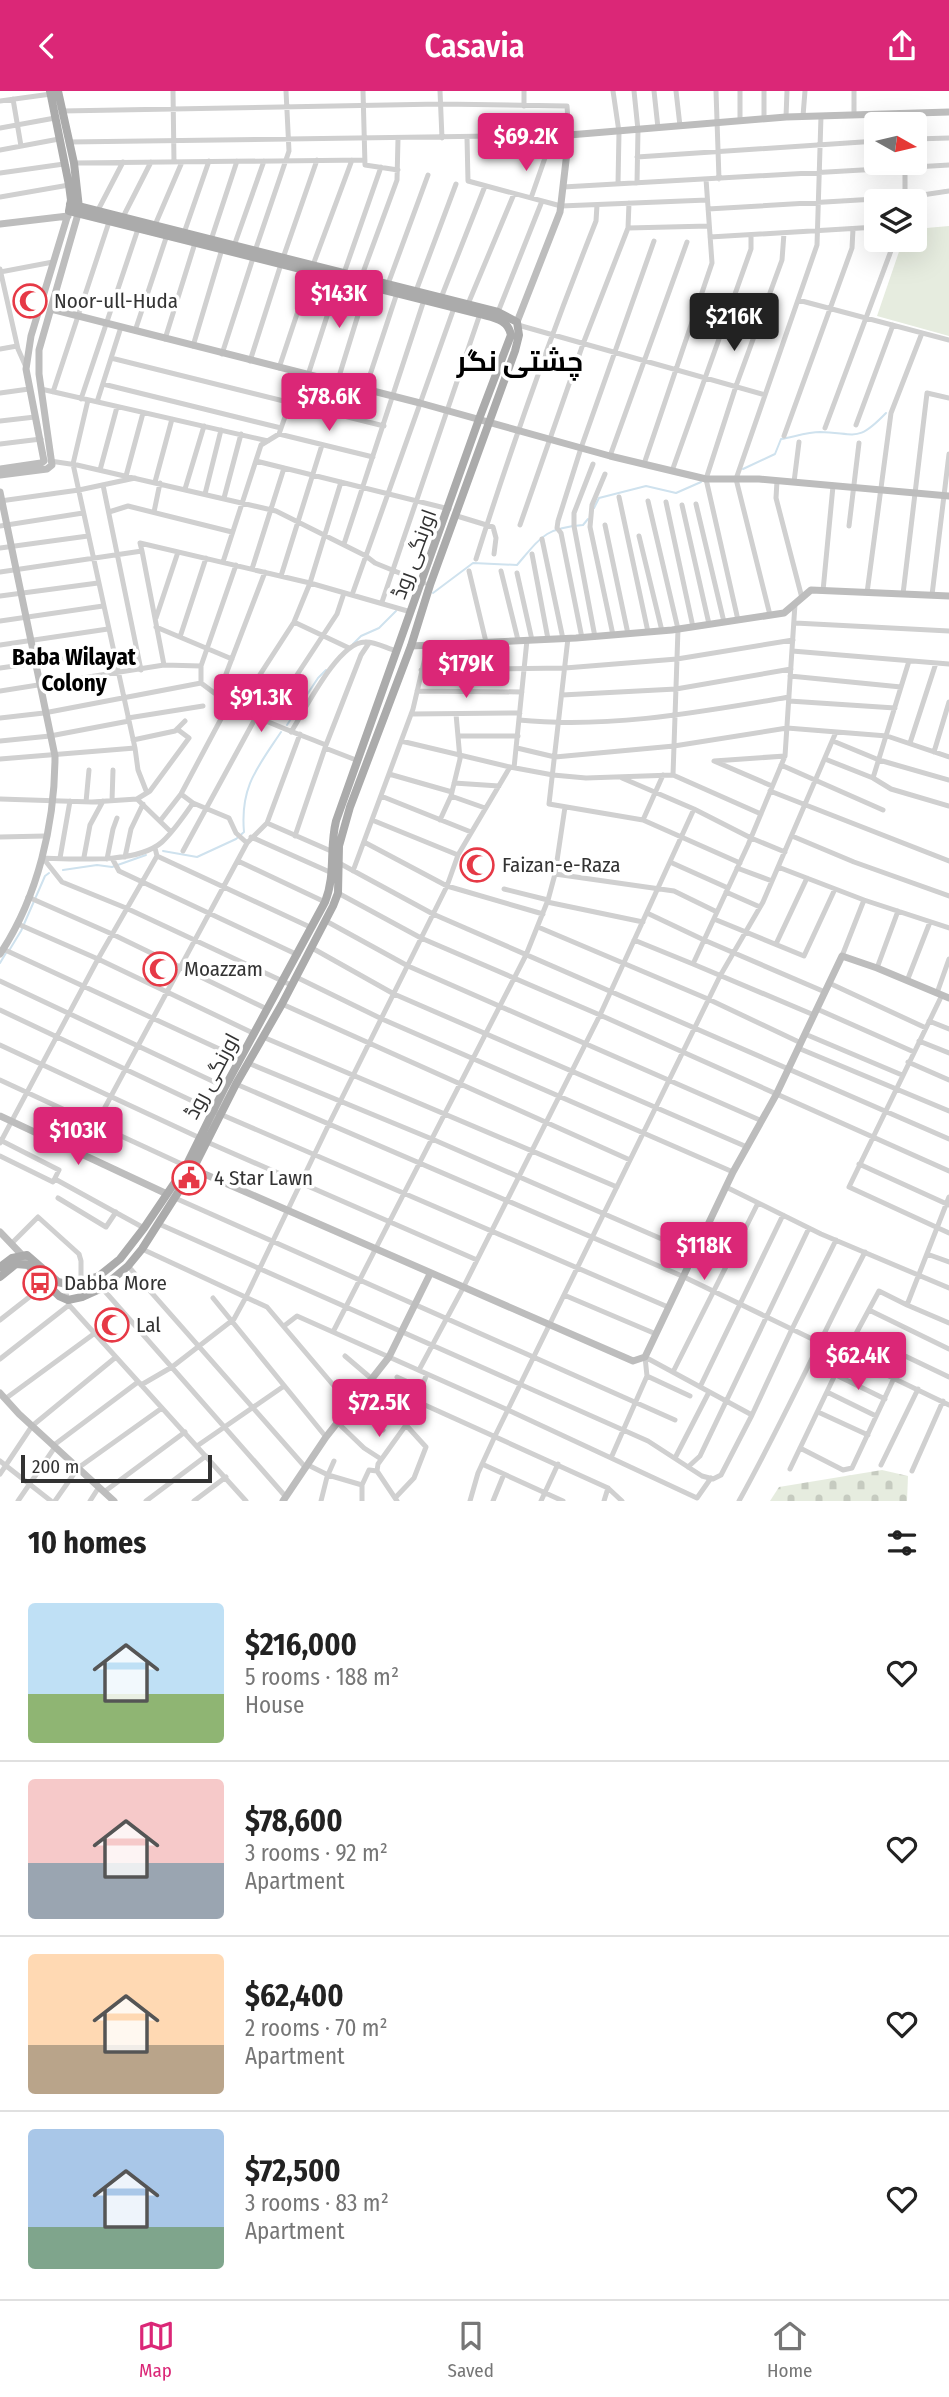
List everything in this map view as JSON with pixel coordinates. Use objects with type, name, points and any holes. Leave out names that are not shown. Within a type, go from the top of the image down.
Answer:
[{"type":"main road","points":[[53,92],[62,111],[74,163],[73,210]]},
{"type":"main road","points":[[53,92],[55,118],[73,210]]},
{"type":"main road","name":"اورنگی روڈ","points":[[73,210],[155,225],[195,243],[312,268],[367,286],[454,308],[498,312],[517,324],[519,335],[457,516],[411,612],[356,760],[336,821],[331,851],[331,886],[325,902],[298,955],[282,1004],[225,1087],[217,1113]]},
{"type":"main road","name":"اورنگی روڈ","points":[[96,214],[109,222],[138,229],[184,233],[254,254]]},
{"type":"main road","name":"اورنگی روڈ","points":[[259,1035],[267,1009],[312,948],[338,893],[339,846],[350,807],[411,646],[426,584],[449,509],[511,335],[504,321],[468,304],[361,278],[342,276]]},
{"type":"main road","name":"اورنگی روڈ","points":[[64,1284],[81,1283],[108,1270],[171,1196],[236,1084],[244,1061]]},
{"type":"main road","name":"اورنگی روڈ","points":[[68,1302],[102,1287],[128,1266],[159,1224],[171,1196]]},
{"type":"main road","points":[[0,1267],[12,1258],[22,1255],[32,1257],[58,1282],[64,1284]]},
{"type":"main road","points":[[0,1277],[16,1264],[25,1264],[68,1302]]},
{"type":"street","points":[[173,91],[174,162]]},
{"type":"street","points":[[222,353],[289,151],[286,91]]},
{"type":"street","points":[[363,91],[365,165],[398,170]]},
{"type":"street","points":[[440,91],[442,138]]},
{"type":"street","points":[[524,91],[524,106]]},
{"type":"street","points":[[613,91],[619,132],[618,184]]},
{"type":"street","points":[[634,91],[638,130],[637,183]]},
{"type":"street","points":[[654,91],[658,128]]},
{"type":"street","points":[[676,91],[681,126]]},
{"type":"street","points":[[716,91],[719,179]]},
{"type":"street","points":[[740,91],[740,120]]},
{"type":"street","points":[[764,91],[764,118]]},
{"type":"street","points":[[786,117],[787,91]]},
{"type":"street","points":[[803,116],[805,91]]},
{"type":"street","points":[[854,91],[854,115]]},
{"type":"street","points":[[0,101],[53,92]]},
{"type":"street","points":[[13,99],[21,146]]},
{"type":"street","points":[[62,111],[440,104],[567,106],[569,135]]},
{"type":"street","points":[[69,142],[569,135],[764,118],[949,112]]},
{"type":"street","points":[[770,615],[736,479],[817,245],[821,116]]},
{"type":"street","points":[[0,128],[55,118]]},
{"type":"street","name":"اورنگی روڈ","points":[[517,324],[561,206],[569,135]]},
{"type":"street","points":[[467,138],[468,181],[514,194],[561,206],[707,200]]},
{"type":"street","points":[[928,139],[949,138]]},
{"type":"street","points":[[0,150],[59,139]]},
{"type":"street","points":[[361,278],[397,180],[398,139]]},
{"type":"street","points":[[637,157],[864,141]]},
{"type":"street","points":[[531,198],[546,155]]},
{"type":"street","points":[[250,361],[317,160]]},
{"type":"street","points":[[279,368],[352,160]]},
{"type":"street","points":[[74,163],[365,160]]},
{"type":"street","points":[[184,233],[209,161]]},
{"type":"street","points":[[211,240],[237,161]]},
{"type":"street","points":[[234,246],[264,161]]},
{"type":"street","points":[[96,214],[123,162]]},
{"type":"street","points":[[122,217],[151,162]]},
{"type":"street","points":[[155,225],[182,162]]},
{"type":"street","points":[[0,173],[64,164]]},
{"type":"street","points":[[928,166],[949,165]]},
{"type":"street","points":[[223,562],[261,445],[280,431],[342,276],[381,167]]},
{"type":"street","points":[[563,187],[864,170]]},
{"type":"street","points":[[388,284],[428,175]]},
{"type":"street","points":[[644,464],[712,263],[706,179]]},
{"type":"street","points":[[416,291],[456,184]]},
{"type":"street","points":[[0,197],[69,185]]},
{"type":"street","points":[[441,297],[485,186]]},
{"type":"street","points":[[927,195],[949,191]]},
{"type":"street","points":[[468,304],[514,194]]},
{"type":"street","points":[[498,312],[542,201]]},
{"type":"street","points":[[708,209],[864,201]]},
{"type":"street","points":[[520,525],[583,344],[628,227],[629,203]]},
{"type":"street","points":[[476,559],[517,430],[596,221],[597,205]]},
{"type":"street","points":[[0,224],[73,210]]},
{"type":"street","points":[[26,369],[32,336],[53,263],[73,210]]},
{"type":"street","points":[[0,475],[47,469],[51,468],[53,462],[41,389],[39,350],[73,210]]},
{"type":"street","points":[[52,392],[109,222]]},
{"type":"street","points":[[628,227],[709,226]]},
{"type":"street","points":[[710,237],[864,228]]},
{"type":"street","points":[[138,229],[106,323],[85,399],[73,464],[134,740],[138,770],[147,793]]},
{"type":"street","points":[[784,436],[852,249],[853,229]]},
{"type":"street","points":[[135,331],[168,232]]},
{"type":"street","points":[[738,620],[706,479],[736,386],[782,260],[784,233]]},
{"type":"street","points":[[672,471],[751,249],[751,235]]},
{"type":"street","points":[[582,638],[561,533],[557,528],[563,500],[654,241]]},
{"type":"street","points":[[610,456],[687,242]]},
{"type":"street","points":[[164,339],[195,243]]},
{"type":"street","points":[[193,346],[222,249]]},
{"type":"street","points":[[825,428],[891,252]]},
{"type":"street","points":[[44,461],[26,369],[17,346],[0,271],[53,263]]},
{"type":"street","points":[[337,383],[367,286]]},
{"type":"street","points":[[365,390],[397,293]]},
{"type":"street","points":[[344,544],[424,300]]},
{"type":"street","points":[[798,300],[949,340]]},
{"type":"street","points":[[352,595],[454,308]]},
{"type":"street","points":[[51,309],[706,479],[794,482],[946,495]]},
{"type":"street","points":[[382,602],[481,311]]},
{"type":"street","points":[[0,315],[10,313]]},
{"type":"street","points":[[517,324],[765,395]]},
{"type":"street","points":[[856,425],[893,325]]},
{"type":"street","points":[[97,402],[121,327]]},
{"type":"street","points":[[867,593],[891,413],[922,333]]},
{"type":"street","points":[[0,349],[17,346]]},
{"type":"street","points":[[111,358],[384,426]]},
{"type":"street","points":[[103,384],[373,457]]},
{"type":"street","points":[[0,393],[29,389]]},
{"type":"street","points":[[41,389],[268,440]]},
{"type":"street","points":[[903,594],[927,393],[949,398]]},
{"type":"street","points":[[100,470],[117,407]]},
{"type":"street","points":[[126,476],[143,412]]},
{"type":"street","points":[[0,421],[35,417]]},
{"type":"street","points":[[154,512],[172,419]]},
{"type":"street","points":[[185,489],[204,426]]},
{"type":"street","points":[[205,493],[221,430]]},
{"type":"street","points":[[224,498],[241,434]]},
{"type":"street","points":[[0,444],[41,439]]},
{"type":"street","points":[[794,482],[799,442]]},
{"type":"street","points":[[849,526],[859,443]]},
{"type":"street","points":[[281,576],[322,445]]},
{"type":"street","points":[[932,595],[949,454]]},
{"type":"street","points":[[0,469],[44,461],[73,464],[271,510],[344,544],[375,563],[426,584]]},
{"type":"street","points":[[256,461],[449,509]]},
{"type":"street","points":[[593,464],[574,513],[573,526],[595,637]]},
{"type":"street","points":[[252,569],[284,468]]},
{"type":"street","points":[[605,474],[592,505],[590,527],[613,635]]},
{"type":"street","points":[[137,478],[79,490],[1,498],[4,525],[17,569],[54,755],[53,800],[33,899],[22,926],[5,952],[244,1061],[694,1253]]},
{"type":"street","points":[[777,481],[776,498],[802,598]]},
{"type":"street","points":[[239,707],[294,622],[310,583],[341,482]]},
{"type":"street","points":[[103,485],[141,670]]},
{"type":"street","points":[[823,591],[834,486]]},
{"type":"street","points":[[619,497],[648,632]]},
{"type":"street","points":[[648,501],[678,629],[673,775]]},
{"type":"street","points":[[666,502],[693,627]]},
{"type":"street","points":[[696,504],[724,622]]},
{"type":"street","points":[[682,505],[709,624]]},
{"type":"street","points":[[109,512],[128,506],[232,532]]},
{"type":"street","points":[[4,525],[83,513]]},
{"type":"street","points":[[457,516],[493,527],[496,538],[494,554]]},
{"type":"street","points":[[605,525],[628,634]]},
{"type":"street","points":[[639,535],[662,631]]},
{"type":"street","points":[[0,548],[88,536]]},
{"type":"street","points":[[542,539],[566,638],[549,804],[643,820],[772,881]]},
{"type":"street","points":[[164,665],[141,543],[310,583],[411,612]]},
{"type":"street","points":[[0,572],[142,551]]},
{"type":"street","points":[[156,624],[178,551]]},
{"type":"street","points":[[532,554],[548,639]]},
{"type":"street","points":[[180,637],[206,558]]},
{"type":"street","points":[[201,683],[201,666],[236,565]]},
{"type":"street","points":[[469,571],[486,642]]},
{"type":"street","points":[[501,571],[517,641]]},
{"type":"street","points":[[218,695],[265,572]]},
{"type":"street","points":[[19,1501],[54,1446],[140,1384],[172,1367],[231,1321],[246,1297],[447,886],[457,855],[512,768],[517,748],[524,669],[530,640],[517,573]]},
{"type":"street","points":[[0,596],[98,583]]},
{"type":"street","points":[[411,646],[582,638],[693,627],[784,613],[811,590],[949,596]]},
{"type":"street","points":[[266,722],[337,614],[344,593]]},
{"type":"street","points":[[693,964],[739,866],[785,756],[795,604]]},
{"type":"street","points":[[0,621],[103,606]]},
{"type":"street","points":[[294,622],[349,648]]},
{"type":"street","points":[[795,623],[949,631]]},
{"type":"street","points":[[156,624],[232,659]]},
{"type":"street","points":[[0,645],[108,629]]},
{"type":"street","points":[[421,670],[565,668],[677,659],[793,640]]},
{"type":"street","points":[[291,732],[332,667],[349,648],[365,642],[397,652]]},
{"type":"street","points":[[295,836],[326,746],[361,656],[369,643]]},
{"type":"street","points":[[353,871],[411,714],[428,645]]},
{"type":"street","points":[[792,651],[949,664]]},
{"type":"street","points":[[0,668],[113,652]]},
{"type":"street","points":[[873,778],[909,661]]},
{"type":"street","points":[[910,743],[936,663]]},
{"type":"street","points":[[0,691],[164,665],[201,666]]},
{"type":"street","points":[[562,695],[676,689],[791,669]]},
{"type":"street","points":[[790,677],[901,687]]},
{"type":"street","points":[[0,717],[123,699],[201,683],[266,722],[356,760]]},
{"type":"street","points":[[417,691],[522,692]]},
{"type":"street","points":[[411,714],[520,717],[558,724],[675,716],[789,699],[895,708]]},
{"type":"street","points":[[160,821],[181,794],[230,702]]},
{"type":"street","points":[[934,752],[949,702]]},
{"type":"street","points":[[0,741],[50,736],[203,706]]},
{"type":"street","points":[[440,820],[452,794],[459,755],[456,714]]},
{"type":"street","points":[[183,851],[256,717]]},
{"type":"street","points":[[134,740],[175,731],[185,721]]},
{"type":"street","points":[[517,748],[555,757],[674,746],[787,728],[887,736],[949,757]]},
{"type":"street","points":[[0,799],[86,802],[137,799],[147,793],[189,738],[177,729]]},
{"type":"street","points":[[470,1501],[495,1436],[682,1052],[720,975],[760,907],[836,732]]},
{"type":"street","points":[[81,1152],[247,840],[267,823],[299,734]]},
{"type":"street","points":[[458,736],[518,736]]},
{"type":"street","points":[[401,741],[512,768],[553,775],[673,775],[761,814]]},
{"type":"street","points":[[833,741],[878,761],[949,780]]},
{"type":"street","points":[[0,759],[135,748]]},
{"type":"street","points":[[785,756],[715,761],[805,806],[949,861]]},
{"type":"street","points":[[825,759],[873,778],[891,789],[949,806]]},
{"type":"street","points":[[781,765],[883,810]]},
{"type":"street","points":[[86,802],[89,770]]},
{"type":"street","points":[[111,801],[113,770]]},
{"type":"street","points":[[389,774],[452,794],[485,808]]},
{"type":"street","points":[[643,820],[663,775]]},
{"type":"street","points":[[618,777],[785,852]]},
{"type":"street","points":[[454,783],[499,786]]},
{"type":"street","points":[[181,794],[193,803],[229,818],[236,833],[247,840],[332,873]]},
{"type":"street","points":[[381,796],[471,832]]},
{"type":"street","points":[[137,799],[172,832]]},
{"type":"street","points":[[60,858],[70,801]]},
{"type":"street","points":[[84,857],[90,825],[103,801]]},
{"type":"street","points":[[43,858],[84,857],[112,861],[155,848],[172,832],[193,803]]},
{"type":"street","points":[[125,857],[131,829],[144,804]]},
{"type":"street","points":[[334,1332],[526,955],[548,901],[565,807]]},
{"type":"street","points":[[419,1370],[600,1015],[694,809]]},
{"type":"street","points":[[117,818],[113,828],[112,861],[119,871],[298,955]]},
{"type":"street","points":[[372,820],[457,855]]},
{"type":"street","points":[[267,823],[331,851]]},
{"type":"street","points":[[0,837],[45,836]]},
{"type":"street","points":[[792,836],[854,862],[949,896]]},
{"type":"street","points":[[364,842],[447,886],[543,914]]},
{"type":"street","points":[[0,1156],[52,1182],[55,1178],[58,1170],[0,1141],[157,856],[155,848]]},
{"type":"street","points":[[157,856],[312,928]]},
{"type":"street","points":[[43,858],[62,882],[126,908],[195,942],[560,1095],[733,1172]]},
{"type":"street","points":[[238,861],[325,902]]},
{"type":"street","points":[[670,862],[760,907]]},
{"type":"street","points":[[339,863],[433,914],[949,1139]]},
{"type":"street","points":[[778,867],[864,900],[949,928]]},
{"type":"street","points":[[555,874],[674,891],[717,912]]},
{"type":"street","points":[[776,944],[807,878]]},
{"type":"street","points":[[504,889],[642,922]]},
{"type":"street","points":[[714,919],[804,956],[835,889]]},
{"type":"street","points":[[338,893],[421,938],[949,1171]]},
{"type":"street","points":[[33,899],[267,1009]]},
{"type":"street","points":[[611,1458],[647,1376],[645,1357],[733,1172],[776,1095],[842,956],[864,900]]},
{"type":"street","points":[[877,968],[898,911]]},
{"type":"street","points":[[646,913],[825,992]]},
{"type":"street","points":[[326,921],[408,966],[762,1121]]},
{"type":"street","points":[[907,981],[930,922]]},
{"type":"street","points":[[22,926],[259,1035],[617,1187]]},
{"type":"street","points":[[538,927],[708,999],[799,1045],[949,1111]]},
{"type":"street","points":[[634,940],[914,1052]]},
{"type":"street","points":[[312,948],[394,994],[747,1147]]},
{"type":"street","points":[[842,956],[943,995]]},
{"type":"street","points":[[949,959],[943,995],[871,1137],[849,1187],[949,1233]]},
{"type":"street","points":[[0,981],[225,1087]]},
{"type":"street","points":[[829,983],[926,1028]]},
{"type":"street","points":[[282,1004],[630,1160]]},
{"type":"street","points":[[0,1010],[217,1113],[668,1307]]},
{"type":"street","points":[[929,1021],[949,1029]]},
{"type":"street","points":[[805,1034],[902,1075]]},
{"type":"street","points":[[919,1041],[949,1053]]},
{"type":"street","points":[[0,1045],[203,1140],[477,1260]]},
{"type":"street","points":[[908,1062],[949,1080]]},
{"type":"street","points":[[0,1080],[430,1274],[633,1361],[645,1357],[752,1415]]},
{"type":"street","points":[[236,1084],[682,1276],[946,1403],[912,1471]]},
{"type":"street","points":[[0,1116],[272,1242],[675,1420]]},
{"type":"street","points":[[859,1164],[948,1202],[907,1305]]},
{"type":"street","points":[[55,1178],[144,1228]]},
{"type":"street","points":[[726,1187],[809,1228],[949,1288]]},
{"type":"street","points":[[58,1198],[106,1227],[116,1212]]},
{"type":"street","points":[[673,1372],[758,1203]]},
{"type":"street","points":[[700,1387],[783,1215]]},
{"type":"street","points":[[11,1244],[38,1217],[79,1254],[81,1283]]},
{"type":"street","points":[[159,1224],[648,1441],[710,1478]]},
{"type":"street","points":[[688,1467],[700,1456],[809,1228]]},
{"type":"street","points":[[1,1233],[22,1255],[25,1264]]},
{"type":"street","points":[[284,1327],[297,1316],[508,1409],[697,1498],[710,1478],[721,1475],[836,1240]]},
{"type":"street","points":[[142,1249],[267,1307],[351,1405],[383,1430]]},
{"type":"street","points":[[739,1501],[864,1252]]},
{"type":"street","points":[[927,1254],[949,1262]]},
{"type":"street","points":[[128,1266],[307,1466],[362,1485]]},
{"type":"street","points":[[102,1287],[284,1499],[327,1437],[389,1357],[430,1274]]},
{"type":"street","points":[[0,1320],[47,1284]]},
{"type":"street","points":[[64,1284],[68,1302],[246,1501]]},
{"type":"street","points":[[790,1469],[845,1354],[879,1291],[949,1323]]},
{"type":"street","points":[[564,1295],[656,1334]]},
{"type":"street","points":[[213,1298],[327,1437]]},
{"type":"street","points":[[0,1359],[68,1302]]},
{"type":"street","points":[[869,1310],[949,1349]]},
{"type":"street","points":[[95,1333],[3,1396],[114,1501]]},
{"type":"street","points":[[857,1333],[949,1377]]},
{"type":"street","points":[[345,1356],[372,1379]]},
{"type":"street","points":[[0,1473],[3,1463],[32,1426],[116,1357]]},
{"type":"street","points":[[377,1471],[382,1459],[406,1425],[427,1374]]},
{"type":"street","points":[[836,1375],[885,1399]]},
{"type":"street","points":[[647,1376],[690,1397]]},
{"type":"street","points":[[397,1377],[421,1388]]},
{"type":"street","points":[[800,1448],[843,1470],[852,1468],[894,1378]]},
{"type":"street","points":[[197,1446],[284,1386]]},
{"type":"street","points":[[368,1418],[391,1388]]},
{"type":"street","points":[[881,1465],[918,1389]]},
{"type":"street","points":[[675,1458],[709,1392]]},
{"type":"street","points":[[827,1392],[876,1416]]},
{"type":"street","points":[[416,1401],[608,1488],[622,1501]]},
{"type":"street","points":[[3,1463],[53,1501],[78,1468],[162,1408]]},
{"type":"street","points":[[818,1412],[868,1435]]},
{"type":"street","points":[[338,1423],[364,1448],[382,1459]]},
{"type":"street","points":[[362,1501],[362,1485],[369,1470],[377,1471],[396,1499],[414,1478],[426,1447],[406,1425]]},
{"type":"street","points":[[90,1501],[185,1432]]},
{"type":"street","points":[[146,1501],[206,1456]]},
{"type":"street","points":[[321,1501],[334,1461]]},
{"type":"street","points":[[482,1464],[563,1501]]},
{"type":"street","points":[[541,1501],[558,1464]]},
{"type":"street","points":[[493,1501],[504,1474]]},
{"type":"street","points":[[194,1501],[226,1477]]},
{"type":"street","points":[[604,1501],[608,1488]]},
{"type":"green space","points":[[949,226],[949,336],[877,316],[899,252],[927,252],[927,228]]},
{"type":"green space","points":[[882,1470],[908,1476],[907,1501],[770,1501],[779,1487]]},
{"type":"waterway","points":[[743,469],[775,454],[781,439],[815,432],[856,434],[869,429],[886,413]]},
{"type":"waterway","points":[[594,508],[599,498],[646,486],[676,493],[701,482]]},
{"type":"waterway","points":[[433,593],[473,563],[517,565],[545,536],[570,526],[583,525],[588,519]]},
{"type":"waterway","points":[[353,644],[361,636],[379,628],[396,611]]},
{"type":"waterway","points":[[287,725],[326,670]]},
{"type":"waterway","points":[[163,851],[197,857],[236,839],[244,832],[245,802],[252,779],[281,732]]},
{"type":"waterway","points":[[63,870],[97,865],[112,867],[146,855]]},
{"type":"waterway","points":[[10,949],[21,931],[45,876],[49,873]]},
{"type":"waterway","points":[[0,963],[6,953]]},
{"type":"place","name":"Noor-ull-Huda","points":[[30,301]]},
{"type":"place","name":"Faizan-e-Raza","points":[[477,865]]},
{"type":"place","name":"Moazzam","points":[[160,969]]},
{"type":"place","name":"4 Star Lawn","points":[[189,1178]]},
{"type":"place","name":"Dabba More","points":[[40,1283]]},
{"type":"place","name":"Lal","points":[[112,1325]]},
{"type":"district","name":"چشتی نگر","points":[[520,361]]},
{"type":"district","name":"Baba Wilayat Colony","points":[[74,670]]}]
